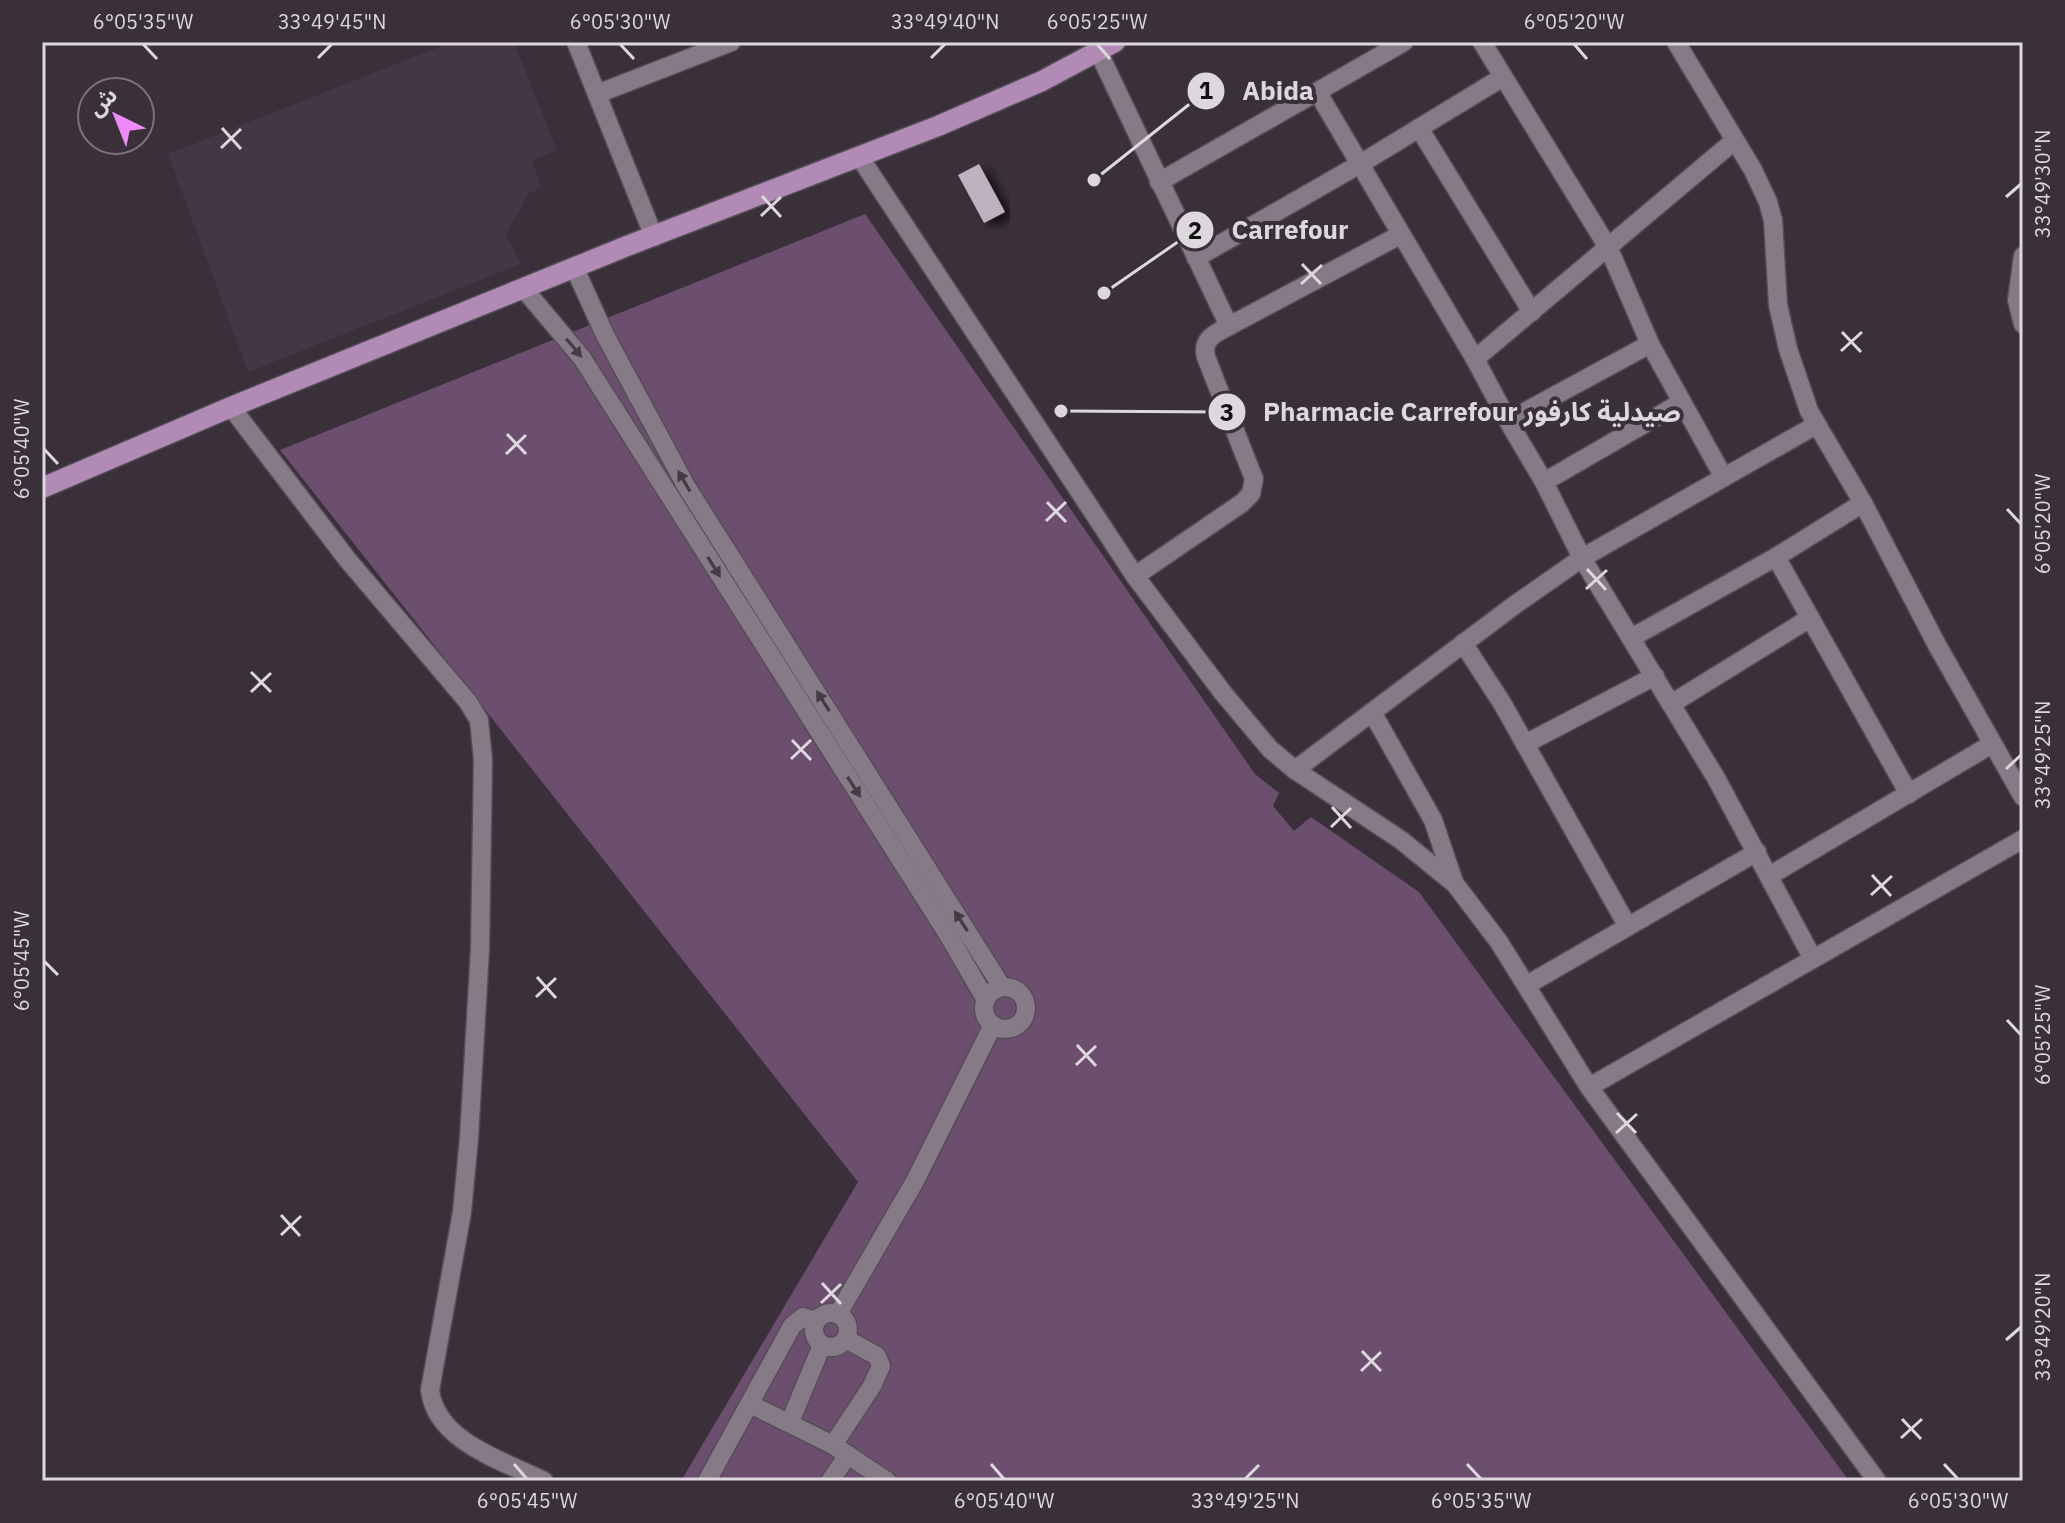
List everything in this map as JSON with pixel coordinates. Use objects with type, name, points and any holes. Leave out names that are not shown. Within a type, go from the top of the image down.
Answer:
[{"type":"main road","points":[[42,488],[231,407],[627,246],[981,108],[1107,47]]},
{"type":"street","points":[[576,42],[654,237]]},
{"type":"street","points":[[597,94],[731,42]]},
{"type":"street","points":[[1159,182],[1404,42]]},
{"type":"street","points":[[1482,42],[1609,249],[1650,344],[1723,476]]},
{"type":"street","points":[[1676,42],[1753,170],[1771,209],[1781,320],[1801,394],[2023,797]]},
{"type":"street","points":[[1107,47],[1159,182],[1229,326]]},
{"type":"street","points":[[1196,258],[1503,77]]},
{"type":"street","points":[[1318,93],[1475,359],[1544,482],[1582,558],[1757,852],[1813,959]]},
{"type":"street","points":[[1419,128],[1532,312]]},
{"type":"street","points":[[1475,359],[1734,141]]},
{"type":"street","points":[[859,156],[1135,576],[1251,729],[1295,770],[1401,840],[1455,884],[1527,985],[1589,1087],[1877,1481]]},
{"type":"street","points":[[1135,576],[1251,494],[1254,479],[1204,349],[1211,336],[1400,235]]},
{"type":"street","points":[[2023,256],[2017,300],[2023,324]]},
{"type":"street","points":[[575,269],[605,335],[686,486],[1002,987]]},
{"type":"street","points":[[524,289],[582,358],[939,920],[986,1000]]},
{"type":"street","points":[[1508,421],[1650,344]]},
{"type":"street","points":[[1544,482],[1682,402]]},
{"type":"street","points":[[231,407],[347,559],[468,702],[479,720],[483,760],[482,911],[469,1138],[462,1212],[430,1390],[432,1403],[451,1430],[466,1442],[544,1481]]},
{"type":"street","points":[[1295,770],[1582,558],[1816,425]]},
{"type":"street","points":[[1631,638],[1776,557],[1863,503]]},
{"type":"street","points":[[1776,557],[1909,794]]},
{"type":"street","points":[[1671,704],[1810,618]]},
{"type":"street","points":[[1463,643],[1525,744],[1627,925]]},
{"type":"street","points":[[1525,744],[1655,676]]},
{"type":"street","points":[[1372,712],[1433,820],[1455,884]]},
{"type":"street","points":[[1769,876],[1992,744]]},
{"type":"street","points":[[1589,1087],[2023,839]]},
{"type":"street","points":[[1527,985],[1757,852]]},
{"type":"street","points":[[1002,987],[1013,989],[1022,996],[1026,1012],[1020,1022],[1010,1028],[993,1025],[985,1014],[986,1000],[1002,987]]},
{"type":"street","points":[[838,1314],[915,1181],[993,1025]]},
{"type":"street","points":[[826,1313],[838,1314],[847,1322],[846,1339],[838,1346],[822,1345],[814,1334],[816,1321],[826,1313]]},
{"type":"street","points":[[707,1481],[797,1320],[803,1317],[816,1321]]},
{"type":"street","points":[[830,1481],[841,1450],[881,1366],[877,1356],[846,1339]]},
{"type":"street","points":[[790,1422],[822,1345]]},
{"type":"street","points":[[750,1404],[841,1450],[887,1481]]},
{"type":"shaded area","points":[[452,42],[514,42],[557,150],[532,161],[542,188],[529,193],[506,234],[521,264],[248,372],[168,154]]},
{"type":"shaded area","points":[[865,214],[1255,774],[1279,793],[1273,806],[1294,831],[1311,817],[1419,892],[1849,1481],[681,1481],[858,1182],[280,450]]},
{"type":"building","points":[[979,164],[1005,212],[984,223],[958,175]]},
{"type":"place","name":"Abida","points":[[1094,180]]},
{"type":"place","name":"Carrefour","points":[[1104,293]]},
{"type":"place","name":"Pharmacie Carrefour صيدلية كارفور","points":[[1061,411]]}]
